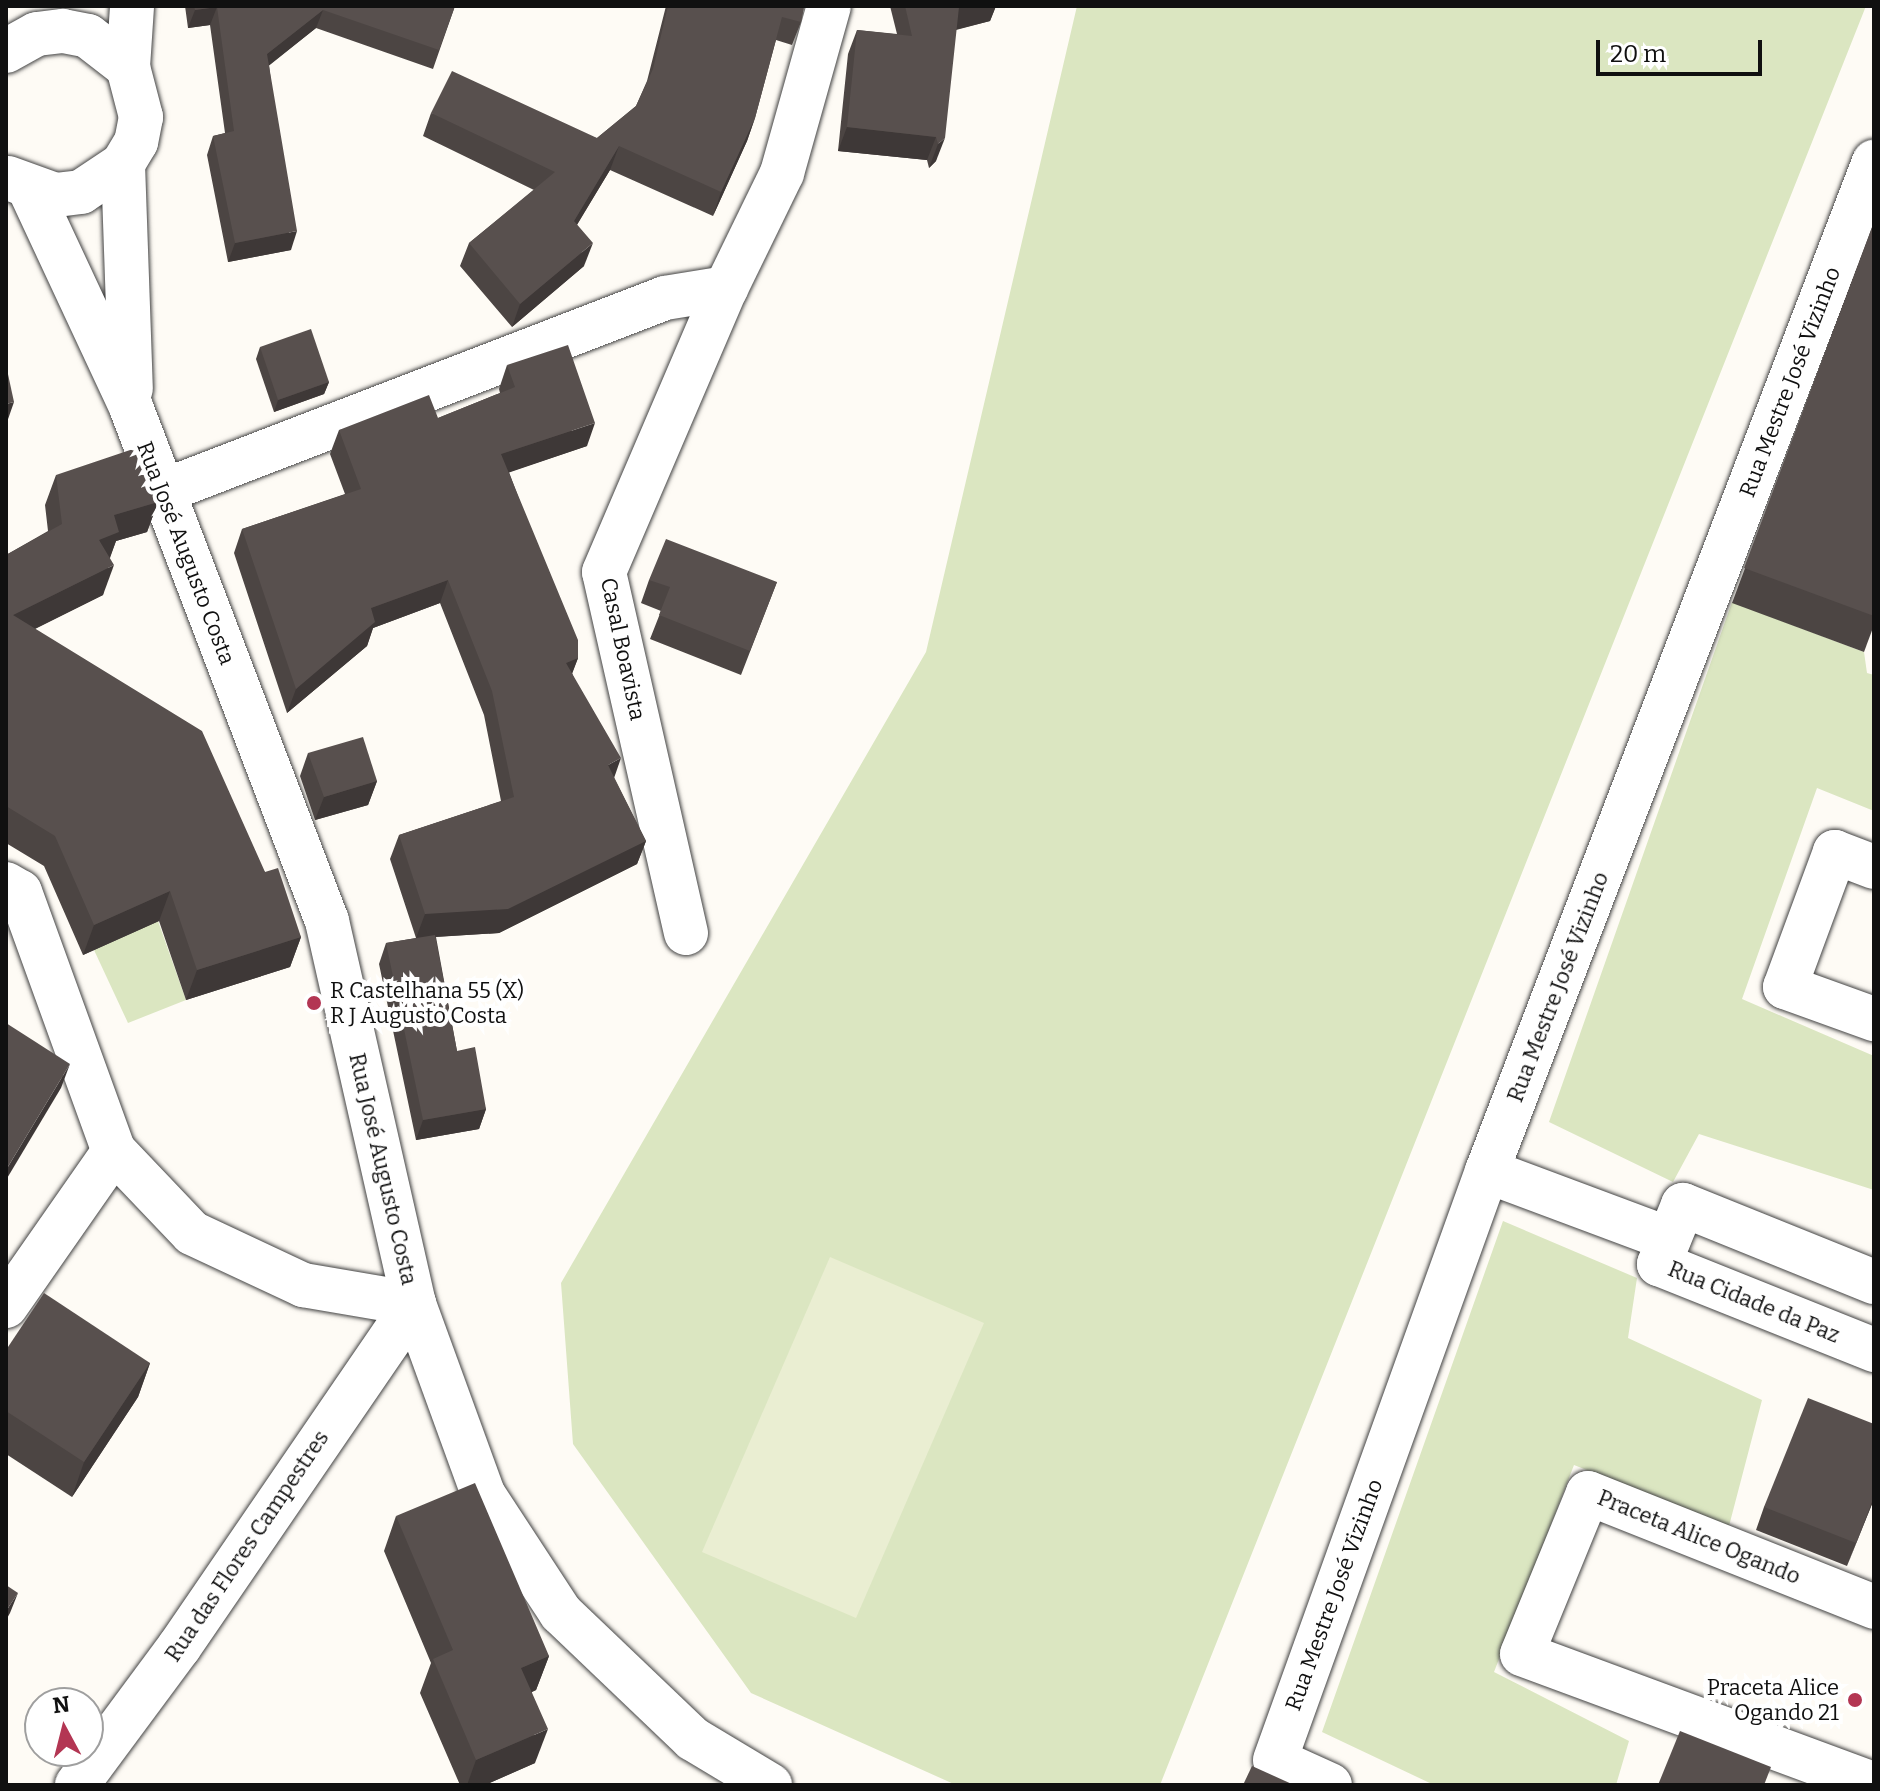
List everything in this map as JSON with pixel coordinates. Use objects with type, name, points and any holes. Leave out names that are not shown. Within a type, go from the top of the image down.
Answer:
[{"type":"street","name":"Rua José Augusto Costa","points":[[18,183],[55,195],[81,192],[123,164],[136,142],[141,117],[128,67],[132,6]]},
{"type":"street","name":"Casal Boavista","points":[[686,933],[604,572],[726,288],[782,173],[829,6]]},
{"type":"street","points":[[31,30],[88,36],[128,67]]},
{"type":"street","name":"Rua Mestre José Vizinho","points":[[1330,1785],[1275,1760],[1487,1171],[1874,162]]},
{"type":"street","name":"Rua José Augusto Costa","points":[[123,164],[131,407]]},
{"type":"street","name":"Rua José Augusto Costa","points":[[18,183],[131,407],[327,921],[414,1304],[483,1494],[561,1613],[693,1739],[770,1785]]},
{"type":"street","points":[[161,492],[665,298],[726,288]]},
{"type":"street","points":[[1874,867],[1835,852],[1785,987],[1874,1019]]},
{"type":"street","points":[[6,884],[20,892],[114,1151],[192,1233],[303,1285],[414,1304]]},
{"type":"street","points":[[6,1306],[114,1151]]},
{"type":"street","name":"Rua Cidade da Paz","points":[[1487,1171],[1669,1239]]},
{"type":"street","name":"Rua Cidade da Paz","points":[[1874,1282],[1683,1205],[1659,1264],[1874,1350]]},
{"type":"street","name":"Rua das Flores Campestres","points":[[77,1785],[179,1647],[414,1304]]},
{"type":"street","name":"Praceta Alice Ogando","points":[[1873,1783],[1522,1654],[1588,1493],[1874,1607]]},
{"type":"green space","points":[[1077,6],[1866,6],[1160,1785],[956,1785],[751,1693],[573,1444],[561,1283],[926,652]]},
{"type":"green space","points":[[1732,602],[1864,652],[1867,673],[1874,675],[1874,811],[1817,788],[1742,999],[1874,1056],[1874,1190],[1699,1134],[1673,1182],[1549,1122]]},
{"type":"green space","points":[[158,921],[186,1000],[128,1023],[94,950]]},
{"type":"green space","points":[[1503,1221],[1637,1278],[1628,1338],[1762,1400],[1729,1526],[1574,1465],[1494,1672],[1629,1741],[1616,1785],[1434,1785],[1322,1732]]},
{"type":"green space","points":[[830,1257],[984,1323],[856,1618],[702,1552]]},
{"type":"building","points":[[194,6],[455,6],[439,50],[323,10],[267,54],[297,231],[235,243],[213,136],[234,131],[217,7],[195,10]]},
{"type":"building","points":[[668,6],[804,6],[801,22],[782,17],[755,118],[721,192],[619,146],[574,221],[593,243],[520,304],[469,243],[555,172],[431,113],[452,71],[597,138],[636,106],[653,69]]},
{"type":"building","points":[[905,6],[964,6],[959,7],[945,138],[938,144],[936,137],[847,127],[857,30],[912,36]]},
{"type":"building","points":[[1874,222],[1874,616],[1744,568]]},
{"type":"building","points":[[311,329],[329,382],[278,400],[260,347]]},
{"type":"building","points":[[568,345],[595,423],[501,454],[578,640],[578,658],[566,663],[621,758],[608,765],[646,841],[508,909],[425,914],[399,835],[514,797],[492,691],[448,580],[371,608],[375,622],[296,689],[242,529],[361,489],[339,430],[429,395],[438,418],[515,387],[507,365]]},
{"type":"building","points":[[6,365],[14,402],[6,404]]},
{"type":"building","points":[[142,446],[158,502],[114,515],[119,532],[99,540],[114,565],[13,615],[202,731],[265,872],[278,868],[301,937],[197,970],[170,891],[94,925],[55,836],[6,806],[6,555],[62,524],[56,475]]},
{"type":"building","points":[[666,539],[777,582],[750,651],[659,615],[670,587],[649,580]]},
{"type":"building","points":[[363,737],[377,781],[324,797],[308,753]]},
{"type":"building","points":[[435,935],[457,1051],[475,1047],[486,1109],[423,1120],[386,943]]},
{"type":"building","points":[[6,1023],[70,1064],[6,1170]]},
{"type":"building","points":[[44,1293],[150,1363],[84,1462],[6,1411],[6,1350]]},
{"type":"building","points":[[1808,1398],[1874,1424],[1874,1497],[1856,1543],[1764,1507]]},
{"type":"building","points":[[475,1483],[549,1656],[521,1668],[548,1729],[476,1760],[433,1659],[453,1650],[396,1516]]},
{"type":"building","points":[[6,1585],[18,1593],[6,1611]]},
{"type":"building","points":[[1680,1731],[1771,1767],[1764,1785],[1658,1785]]},
{"type":"building","points":[[1252,1766],[1294,1785],[1243,1785]]},
{"type":"place","name":"R Castelhana 55 (X) R J Augusto Costa","points":[[314,1003]]},
{"type":"place","name":"Praceta Alice Ogando 21","points":[[1855,1700]]}]
